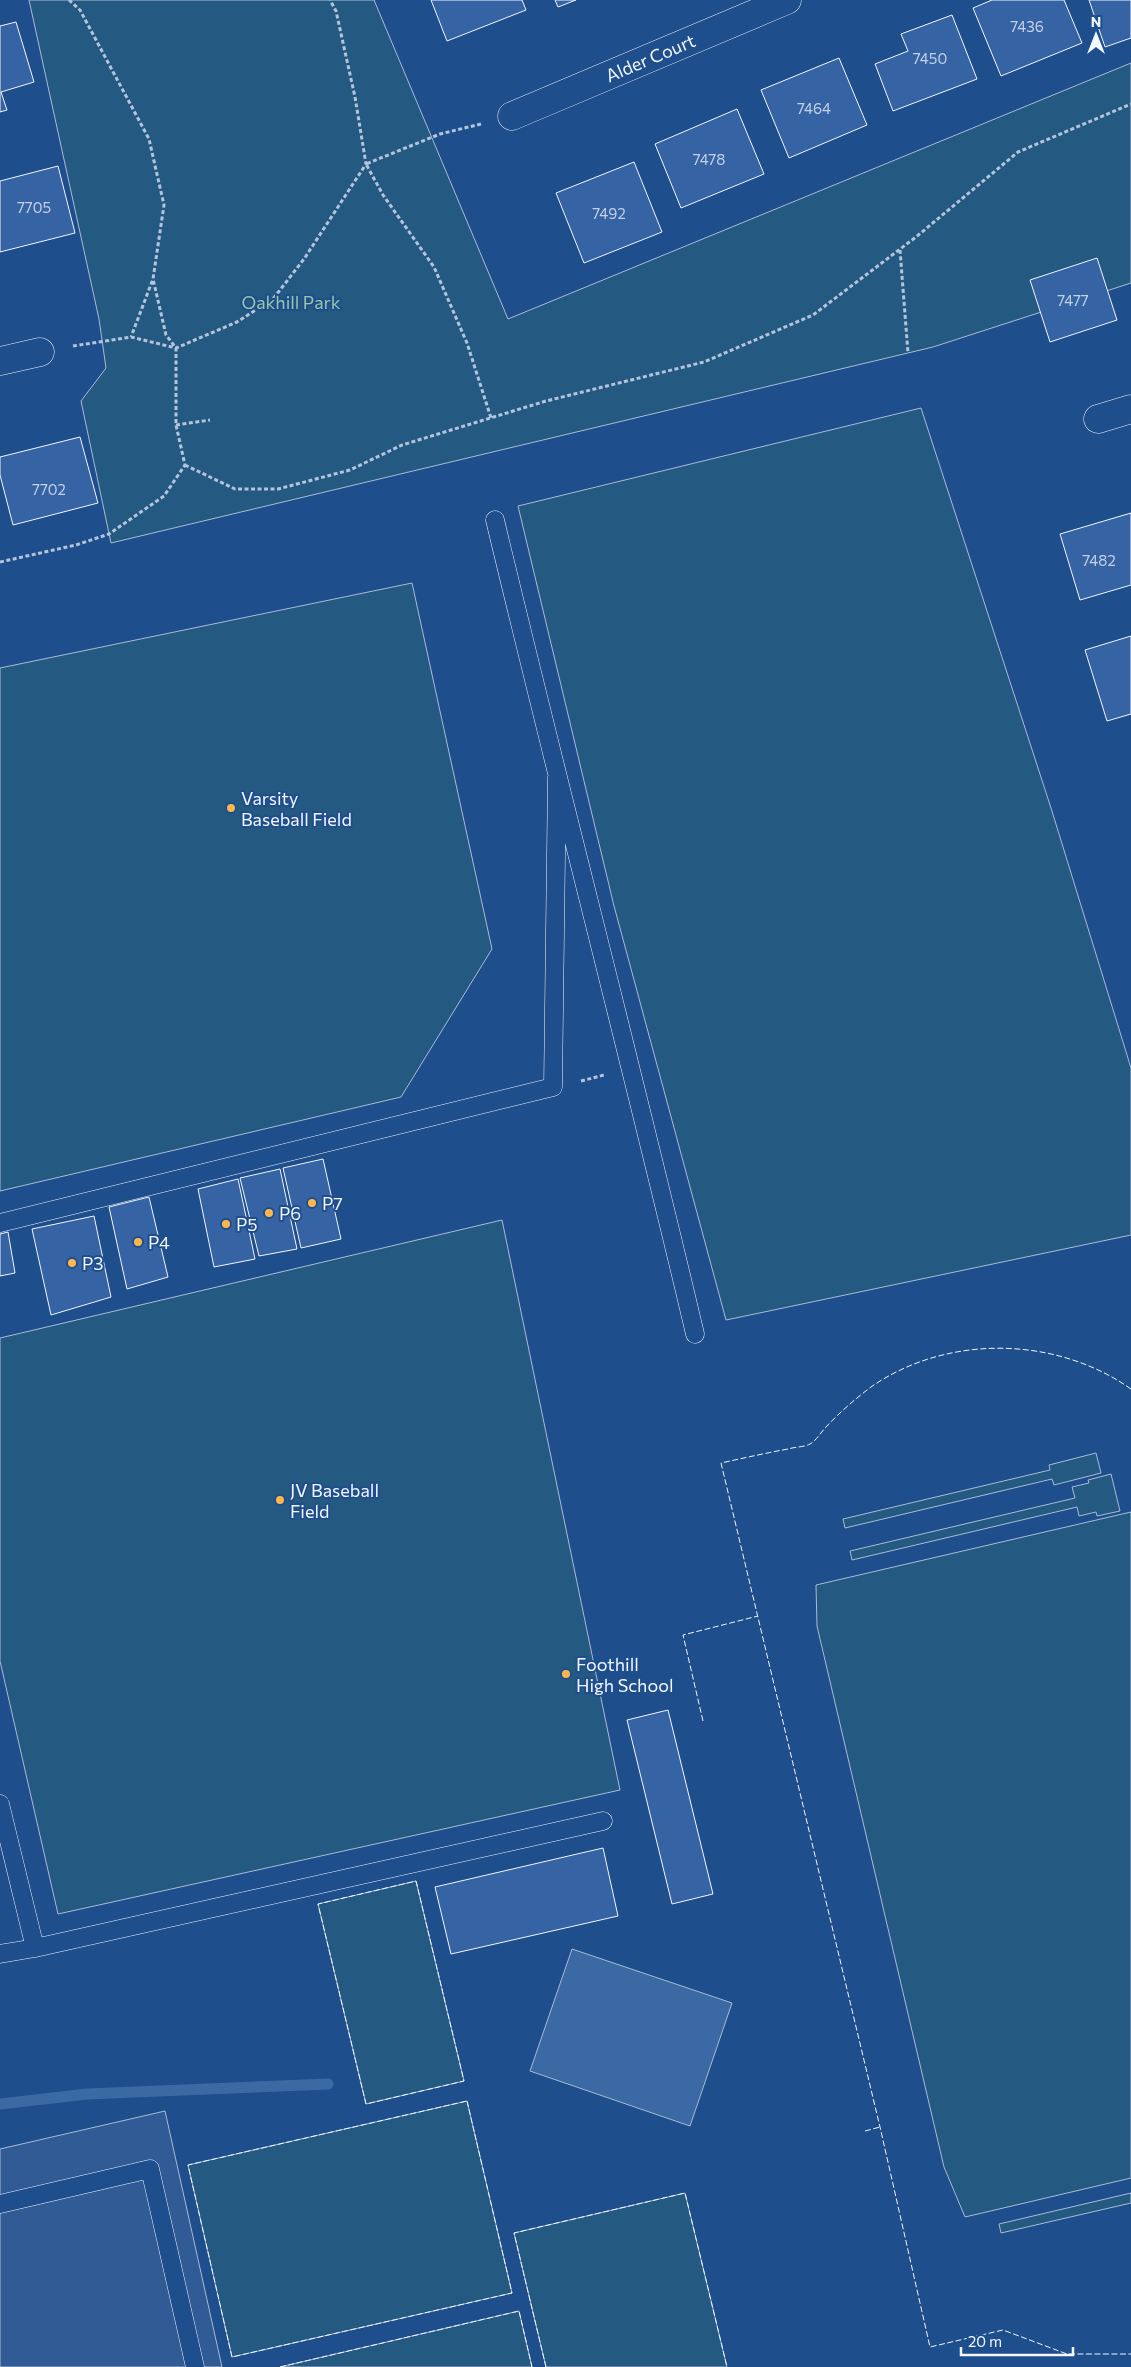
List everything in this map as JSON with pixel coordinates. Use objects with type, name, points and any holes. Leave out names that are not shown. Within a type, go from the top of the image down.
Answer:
[{"type":"street","name":"Alder Court","points":[[512,116],[787,0]]},
{"type":"street","points":[[0,361],[40,352]]},
{"type":"street","points":[[1098,419],[1131,409]]},
{"type":"lane","points":[[495,520],[557,777],[632,1069],[695,1334]]},
{"type":"lane","points":[[0,1222],[553,1087],[557,777]]},
{"type":"lane","points":[[0,1804],[35,1948]]},
{"type":"lane","points":[[0,1954],[35,1948],[603,1821]]},
{"type":"lane","points":[[0,2204],[150,2169],[195,2367]]},
{"type":"path","points":[[69,0],[80,10],[148,139],[164,205],[154,279],[131,337]]},
{"type":"path","points":[[330,0],[336,11],[355,97],[366,164],[383,195],[434,267],[467,343],[491,418]]},
{"type":"path","points":[[185,465],[235,489],[278,489],[350,470],[402,445],[546,401],[704,362],[813,315],[900,249],[1018,152],[1131,104]]},
{"type":"path","points":[[40,352],[131,337],[176,348],[237,322],[273,299],[304,259],[366,164],[440,134],[512,116]]},
{"type":"path","points":[[900,249],[908,354]]},
{"type":"path","points":[[0,562],[76,545],[109,534],[164,496],[185,465],[176,425],[176,348],[166,335],[154,279]]},
{"type":"path","points":[[176,425],[210,420]]},
{"type":"path","points":[[553,1087],[632,1069]]},
{"type":"green space","name":"Oakhill Park","points":[[29,0],[374,0],[508,319],[1131,63],[1131,283],[933,347],[111,543],[81,401],[106,368],[99,319]]},
{"type":"green space","points":[[921,408],[1051,808],[1131,1068],[1131,1235],[726,1320],[614,906],[518,506]]},
{"type":"green space","name":"Varsity Baseball Field","points":[[412,583],[492,949],[401,1097],[0,1191],[0,668]]},
{"type":"green space","name":"JV Baseball Field","points":[[502,1220],[620,1790],[58,1914],[0,1661],[0,1338]]},
{"type":"green space","points":[[1096,1453],[1101,1473],[1054,1485],[1052,1479],[845,1528],[843,1519],[1050,1470],[1049,1465]]},
{"type":"green space","points":[[1111,1474],[1120,1511],[1097,1516],[1096,1512],[1079,1516],[1077,1507],[852,1560],[850,1551],[1075,1498],[1072,1487],[1089,1483],[1088,1480]]},
{"type":"green space","points":[[1131,1512],[1131,2178],[965,2217],[944,2167],[817,1626],[816,1585]]},
{"type":"green space","points":[[416,1881],[464,2081],[366,2104],[318,1904]]},
{"type":"green space","points":[[467,2101],[512,2293],[232,2357],[188,2165]]},
{"type":"green space","points":[[685,2193],[727,2367],[546,2367],[514,2233]]},
{"type":"green space","points":[[1131,2193],[1131,2203],[1001,2233],[999,2224]]},
{"type":"green space","points":[[519,2311],[532,2367],[280,2367]]},
{"type":"shaded area","points":[[572,1949],[732,2003],[690,2126],[530,2071]]},
{"type":"shaded area","points":[[165,2111],[222,2367],[0,2367],[0,2149]]},
{"type":"building","points":[[431,0],[522,0],[526,10],[447,41]]},
{"type":"building","points":[[555,0],[576,0],[558,7]]},
{"type":"building","points":[[992,0],[1064,0],[1082,43],[1001,76],[973,8]]},
{"type":"building","points":[[1089,0],[1131,0],[1131,38],[1105,47]]},
{"type":"building","points":[[952,15],[977,79],[893,111],[875,64],[908,51],[901,34]]},
{"type":"building","points":[[16,22],[34,82],[1,92],[7,110],[0,112],[0,26]]},
{"type":"building","points":[[839,58],[867,125],[789,158],[761,90]]},
{"type":"building","points":[[737,109],[764,174],[681,208],[655,144]]},
{"type":"building","points":[[634,162],[662,232],[584,263],[556,193]]},
{"type":"building","points":[[58,166],[75,233],[0,252],[0,181]]},
{"type":"building","points":[[1097,258],[1117,320],[1050,342],[1030,280]]},
{"type":"building","points":[[80,437],[98,503],[13,525],[0,475],[0,457]]},
{"type":"building","points":[[1131,513],[1131,585],[1080,600],[1060,534]]},
{"type":"building","points":[[1131,636],[1131,714],[1107,721],[1085,650]]},
{"type":"building","name":"P7","points":[[323,1159],[341,1239],[301,1248],[283,1168]]},
{"type":"building","name":"P6","points":[[280,1169],[297,1249],[259,1256],[240,1178]]},
{"type":"building","name":"P5","points":[[238,1179],[255,1259],[214,1267],[198,1189]]},
{"type":"building","name":"P4","points":[[149,1197],[168,1277],[127,1289],[109,1207]]},
{"type":"building","name":"P3","points":[[94,1216],[111,1297],[51,1315],[32,1229]]},
{"type":"building","points":[[8,1232],[15,1273],[0,1276],[0,1234]]},
{"type":"building","points":[[668,1710],[713,1894],[672,1904],[627,1720]]},
{"type":"building","points":[[603,1848],[618,1916],[451,1954],[435,1887]]},
{"type":"waterway","points":[[0,2104],[87,2094],[328,2084]]},
{"type":"fence","points":[[1131,1389],[1101,1372],[1069,1359],[1036,1351],[1001,1348],[967,1350],[933,1358],[901,1370],[871,1387],[842,1411],[808,1445],[721,1463],[880,2127],[930,2347],[1003,2330],[1067,2354],[1131,2354]]},
{"type":"fence","points":[[703,1721],[683,1635],[758,1616]]},
{"type":"fence","points":[[416,1881],[464,2081],[366,2104],[318,1904],[416,1881]]},
{"type":"fence","points":[[467,2101],[512,2293],[232,2357],[188,2165],[467,2101]]},
{"type":"fence","points":[[865,2131],[880,2127]]},
{"type":"fence","points":[[546,2367],[514,2233],[685,2193],[727,2367]]},
{"type":"fence","points":[[280,2367],[519,2311],[532,2367]]},
{"type":"place","name":"Varsity Baseball Field","points":[[231,808]]},
{"type":"place","name":"P7","points":[[312,1203]]},
{"type":"place","name":"P6","points":[[269,1213]]},
{"type":"place","name":"P5","points":[[226,1224]]},
{"type":"place","name":"P4","points":[[138,1242]]},
{"type":"place","name":"P3","points":[[72,1263]]},
{"type":"place","name":"JV Baseball Field","points":[[280,1500]]},
{"type":"place","name":"Foothill High School","points":[[566,1674]]}]
